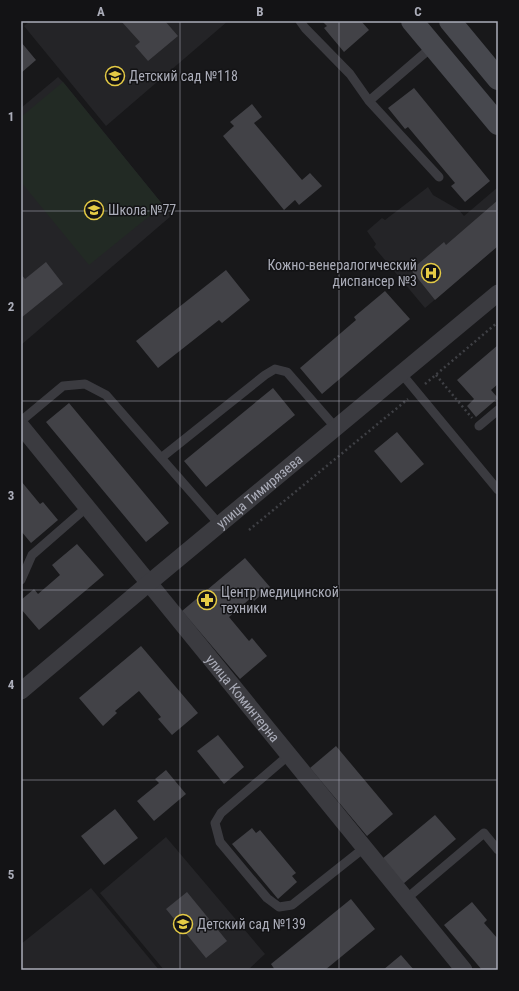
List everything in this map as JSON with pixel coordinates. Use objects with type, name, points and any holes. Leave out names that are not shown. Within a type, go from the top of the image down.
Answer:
[{"type":"main road","points":[[412,21],[498,124]]},
{"type":"main road","points":[[450,21],[498,79]]},
{"type":"street","name":"улица Тимирязева","points":[[21,691],[149,582],[498,293]]},
{"type":"street","name":"улица Коминтерна","points":[[21,426],[464,970]]},
{"type":"lane","points":[[300,21],[350,74],[369,101],[439,177]]},
{"type":"lane","points":[[369,101],[433,46]]},
{"type":"lane","points":[[161,458],[265,374],[276,369],[287,372],[336,428]]},
{"type":"lane","points":[[401,373],[498,490]]},
{"type":"lane","points":[[21,421],[63,386],[85,384],[106,395],[219,524]]},
{"type":"lane","points":[[479,426],[498,410]]},
{"type":"lane","points":[[21,580],[32,555],[87,507]]},
{"type":"lane","points":[[289,755],[221,813],[215,823],[220,842],[266,898],[279,907],[292,905],[364,848]]},
{"type":"lane","points":[[406,899],[484,834],[497,846]]},
{"type":"path","points":[[250,530],[498,322]]},
{"type":"path","points":[[436,375],[479,426]]},
{"type":"shaded area","name":"Детский сад №118","points":[[30,21],[228,21],[106,126],[24,26]]},
{"type":"shaded area","name":"Школа №77","points":[[58,77],[171,216],[21,345],[21,108]]},
{"type":"shaded area","name":"Школа №77","points":[[63,82],[163,205],[89,265],[21,182],[21,117]]},
{"type":"shaded area","name":"Кожно-венералогический диспансер №3","points":[[428,187],[433,195],[459,210],[464,216],[498,187],[498,246],[425,308],[374,247],[376,244],[367,231],[382,218],[385,220]]},
{"type":"shaded area","name":"Детский сад №139","points":[[166,837],[265,954],[248,970],[164,970],[100,893]]},
{"type":"shaded area","points":[[91,888],[159,970],[21,970],[21,944]]},
{"type":"building","points":[[121,21],[165,21],[178,36],[148,61],[135,46],[140,42]]},
{"type":"building","points":[[322,21],[361,21],[369,30],[344,52],[324,28],[327,26]]},
{"type":"building","points":[[21,42],[36,60],[21,73]]},
{"type":"building","points":[[414,88],[490,181],[465,202],[451,186],[455,183],[408,127],[405,129],[388,108]]},
{"type":"building","points":[[252,104],[262,117],[254,123],[302,180],[310,173],[322,186],[299,205],[295,200],[284,210],[223,136],[234,126],[230,122]]},
{"type":"building","points":[[498,200],[498,246],[435,300],[411,270],[444,242],[446,245]]},
{"type":"building","points":[[46,262],[63,284],[21,318],[21,274],[25,279]]},
{"type":"building","points":[[226,270],[250,300],[222,323],[219,320],[158,368],[136,341]]},
{"type":"building","points":[[385,291],[410,319],[322,394],[300,368],[356,320],[354,317]]},
{"type":"building","points":[[498,345],[498,384],[491,390],[498,398],[476,417],[467,406],[474,399],[457,380]]},
{"type":"building","points":[[273,388],[295,415],[206,487],[184,461]]},
{"type":"building","points":[[69,403],[169,523],[146,542],[46,422]]},
{"type":"building","points":[[397,432],[424,464],[401,483],[374,451]]},
{"type":"building","points":[[21,481],[40,504],[43,502],[58,520],[31,543],[21,531]]},
{"type":"building","points":[[77,544],[104,575],[39,630],[21,609],[21,600],[34,589],[38,594],[60,575],[52,565]]},
{"type":"building","points":[[245,558],[270,587],[254,601],[252,597],[229,617],[249,641],[252,638],[267,656],[240,679],[182,611]]},
{"type":"building","points":[[141,646],[198,713],[172,735],[158,719],[161,717],[139,691],[115,711],[117,713],[103,726],[79,698]]},
{"type":"building","points":[[218,735],[244,767],[224,784],[197,751]]},
{"type":"building","points":[[336,746],[393,814],[367,836],[310,768]]},
{"type":"building","points":[[166,770],[186,794],[154,821],[137,801],[159,783],[155,779]]},
{"type":"building","points":[[115,809],[138,838],[104,865],[81,836]]},
{"type":"building","points":[[435,815],[456,839],[403,884],[382,859]]},
{"type":"building","points":[[252,828],[256,833],[260,830],[296,873],[292,876],[297,882],[278,899],[232,844]]},
{"type":"building","points":[[187,892],[227,941],[206,958],[166,909]]},
{"type":"building","points":[[351,899],[375,929],[325,970],[275,970],[271,964]]},
{"type":"building","points":[[472,902],[487,920],[484,923],[498,939],[498,970],[482,970],[444,925]]},
{"type":"building","points":[[401,955],[414,970],[383,970]]},
{"type":"place","name":"Детский сад №118","points":[[115,76]]},
{"type":"place","name":"Школа №77","points":[[94,210]]},
{"type":"place","name":"Кожно-венералогический диспансер №3","points":[[431,273]]},
{"type":"place","name":"Центр медицинской техники","points":[[207,600]]},
{"type":"place","name":"Детский сад №139","points":[[183,924]]}]
